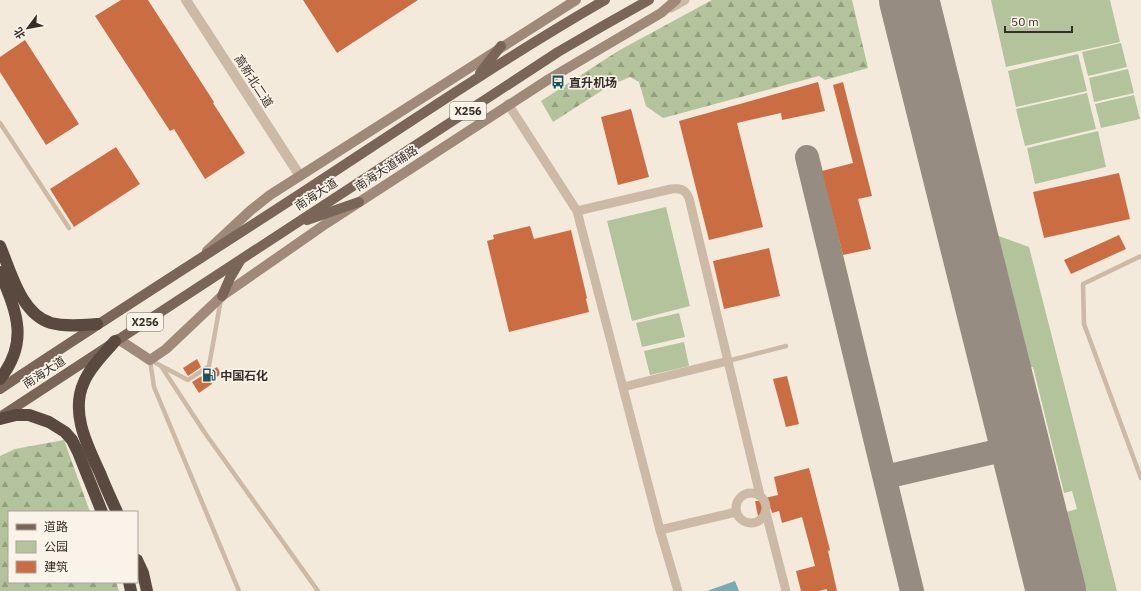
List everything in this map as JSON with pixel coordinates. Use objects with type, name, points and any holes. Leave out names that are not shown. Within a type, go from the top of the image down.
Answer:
[{"type":"highway","points":[[0,246],[19,292],[24,301],[35,314],[52,323],[68,325],[97,324]]},
{"type":"highway","points":[[0,272],[12,300],[18,330],[18,341],[14,354],[0,379]]},
{"type":"highway","points":[[116,340],[89,373],[81,389],[79,409],[80,421],[87,445],[117,511]]},
{"type":"highway","points":[[0,418],[16,415],[39,417],[65,432],[72,440],[78,452],[102,511]]},
{"type":"highway","points":[[138,562],[143,573],[147,591]]},
{"type":"main road","points":[[187,267],[261,202],[501,46],[576,0]]},
{"type":"main road","name":"南海大道","points":[[0,389],[97,324],[475,79],[605,0]]},
{"type":"main road","name":"南海大道","points":[[0,418],[116,340],[558,52],[649,0]]},
{"type":"main road","points":[[661,13],[676,0]]},
{"type":"main road","name":"南海大道辅路","points":[[150,360],[166,349],[222,296],[359,202],[562,70],[661,13]]},
{"type":"main road","points":[[475,79],[501,46]]},
{"type":"main road","points":[[290,226],[359,202]]},
{"type":"main road","points":[[222,296],[230,278],[242,258]]},
{"type":"main road","points":[[116,340],[150,360]]},
{"type":"street","name":"高新北二道","points":[[186,0],[300,176]]},
{"type":"street","name":"南海大道辅路","points":[[661,13],[685,0]]},
{"type":"street","points":[[508,104],[577,211],[660,530],[678,591]]},
{"type":"street","points":[[577,211],[671,189],[679,188],[686,191],[689,198],[760,495],[766,503],[766,513],[786,591]]},
{"type":"street","points":[[623,387],[728,361]]},
{"type":"street","points":[[760,495],[751,492],[742,495],[736,503],[736,512],[742,520],[751,524],[760,521],[766,513]]},
{"type":"street","points":[[660,530],[736,512]]},
{"type":"lane","points":[[0,123],[68,228]]},
{"type":"lane","points":[[1141,256],[1083,284],[1084,324],[1141,478]]},
{"type":"lane","points":[[150,360],[188,380],[209,366],[222,296]]},
{"type":"lane","points":[[728,361],[786,346]]},
{"type":"lane","points":[[150,360],[154,387],[239,591]]},
{"type":"lane","points":[[161,366],[205,433],[318,591]]},
{"type":"green space","points":[[712,0],[852,0],[868,68],[825,80],[819,76],[663,118],[646,106],[639,82],[630,77],[609,86],[553,122],[541,101],[618,51]]},
{"type":"green space","points":[[991,0],[1110,0],[1120,42],[1006,67]]},
{"type":"green space","points":[[1121,43],[1127,67],[1088,76],[1082,52]]},
{"type":"green space","points":[[1078,54],[1087,91],[1016,107],[1008,71]]},
{"type":"green space","points":[[1128,69],[1134,93],[1094,102],[1089,78]]},
{"type":"green space","points":[[1087,93],[1096,129],[1025,146],[1016,109]]},
{"type":"green space","points":[[1134,95],[1140,119],[1101,128],[1095,104]]},
{"type":"green space","points":[[1098,131],[1106,167],[1035,184],[1027,148]]},
{"type":"green space","points":[[666,207],[690,306],[632,321],[607,221]]},
{"type":"green space","points":[[979,229],[1029,247],[1117,591],[1071,591],[1052,516],[1077,509],[1072,491],[1064,493],[1033,367],[1014,368]]},
{"type":"green space","points":[[679,313],[685,337],[642,347],[636,323]]},
{"type":"green space","points":[[684,342],[689,366],[650,375],[644,351]]},
{"type":"green space","points":[[64,440],[90,511],[8,511],[8,583],[116,583],[119,591],[0,591],[0,456],[15,449]]},
{"type":"water","points":[[735,581],[739,591],[707,591]]},
{"type":"building","points":[[121,0],[148,0],[245,153],[205,179],[174,129],[170,131],[95,16]]},
{"type":"building","points":[[303,0],[418,0],[337,53]]},
{"type":"building","points":[[25,40],[79,124],[46,145],[0,72],[0,57]]},
{"type":"building","points":[[818,82],[825,111],[782,120],[781,113],[737,123],[763,227],[709,240],[679,121]]},
{"type":"building","points":[[843,82],[872,196],[858,199],[871,249],[843,255],[822,171],[853,163],[833,85]]},
{"type":"building","points":[[631,109],[649,177],[618,185],[601,117]]},
{"type":"building","points":[[116,147],[140,184],[74,227],[50,189]]},
{"type":"building","points":[[1119,173],[1130,219],[1044,238],[1033,192]]},
{"type":"building","points":[[530,226],[534,239],[571,230],[589,312],[509,332],[487,241],[494,239],[493,235]]},
{"type":"building","points":[[1119,235],[1126,249],[1071,274],[1064,260]]},
{"type":"building","points":[[769,248],[780,296],[724,309],[713,261]]},
{"type":"building","points":[[197,359],[201,367],[188,376],[183,368]]},
{"type":"building","points":[[217,367],[221,374],[211,381],[212,384],[199,393],[192,382]]},
{"type":"building","points":[[787,376],[799,424],[786,427],[773,379]]},
{"type":"building","points":[[809,468],[830,550],[828,551],[837,591],[827,591],[827,589],[819,591],[801,591],[796,571],[815,566],[802,517],[782,523],[779,511],[772,513],[771,509],[767,507],[762,509],[760,515],[758,516],[755,501],[762,501],[765,498],[778,495],[774,477]]},
{"type":"taxiway","points":[[807,157],[912,591]]},
{"type":"taxiway","points":[[885,477],[1020,446]]},
{"type":"runway","points":[[909,0],[1056,591]]},
{"type":"place","name":"直升机场","points":[[558,82]]},
{"type":"place","name":"中国石化","points":[[209,375]]}]
